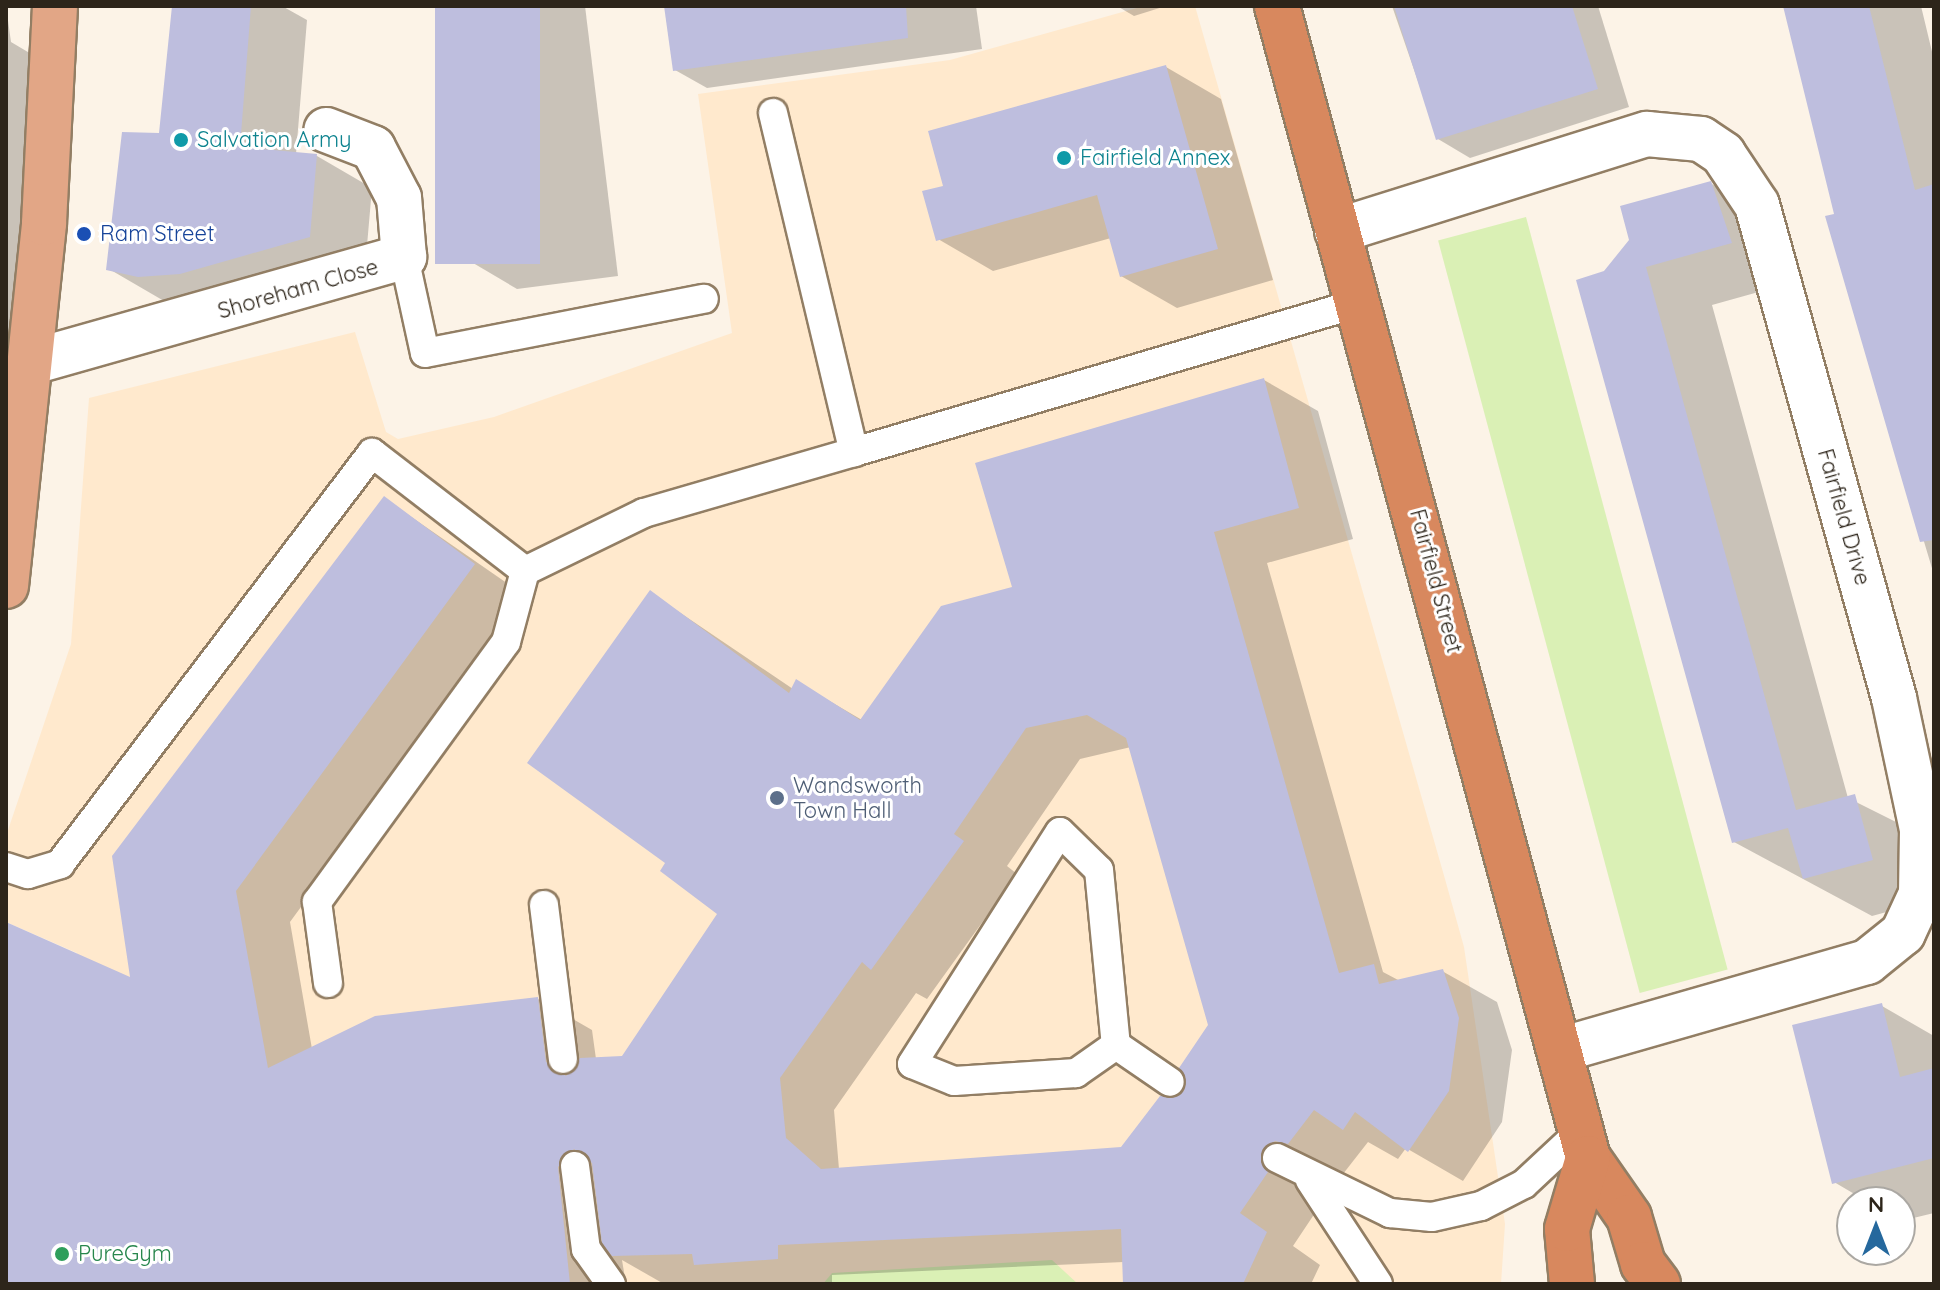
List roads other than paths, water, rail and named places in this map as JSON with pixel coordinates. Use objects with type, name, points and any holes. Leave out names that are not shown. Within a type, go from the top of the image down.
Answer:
[{"type":"highway","name":"Fairfield Street","points":[[1277,6],[1563,1049],[1585,1144]]},
{"type":"highway","points":[[1572,1284],[1567,1229],[1585,1144]]},
{"type":"highway","points":[[1585,1144],[1629,1217],[1643,1264],[1658,1284]]},
{"type":"main road","points":[[6,586],[32,362],[55,6]]},
{"type":"street","name":"Shoreham Close","points":[[32,362],[404,257],[399,198],[373,148],[326,130]]},
{"type":"street","name":"Fairfield Drive","points":[[1337,231],[1647,134],[1701,139],[1723,154],[1757,205],[1894,698],[1928,827],[1921,894],[1903,933],[1867,962],[1563,1049]]},
{"type":"lane","points":[[773,113],[854,452]]},
{"type":"lane","points":[[404,257],[425,353],[704,299]]},
{"type":"lane","points":[[328,983],[317,902],[506,642],[525,571],[644,513],[1359,303]]},
{"type":"lane","points":[[6,867],[28,874],[60,864],[372,453],[525,571]]},
{"type":"lane","points":[[1060,832],[1099,870],[1116,1045],[1076,1073],[954,1081],[912,1064],[1060,832]]},
{"type":"lane","points":[[544,905],[563,1059]]},
{"type":"lane","points":[[1116,1045],[1170,1082]]},
{"type":"lane","points":[[1277,1158],[1310,1180],[1390,1213],[1432,1217],[1481,1206],[1524,1184],[1585,1144]]},
{"type":"lane","points":[[575,1166],[586,1249],[611,1284]]},
{"type":"lane","points":[[1310,1180],[1378,1284]]},
{"type":"place","name":"Salvation Army","points":[[181,140]]},
{"type":"place","name":"Fairfield Annex","points":[[1064,158]]},
{"type":"place","name":"Ram Street","points":[[84,234]]},
{"type":"place","name":"Wandsworth Town Hall","points":[[777,798]]},
{"type":"place","name":"PureGym","points":[[62,1254]]}]
